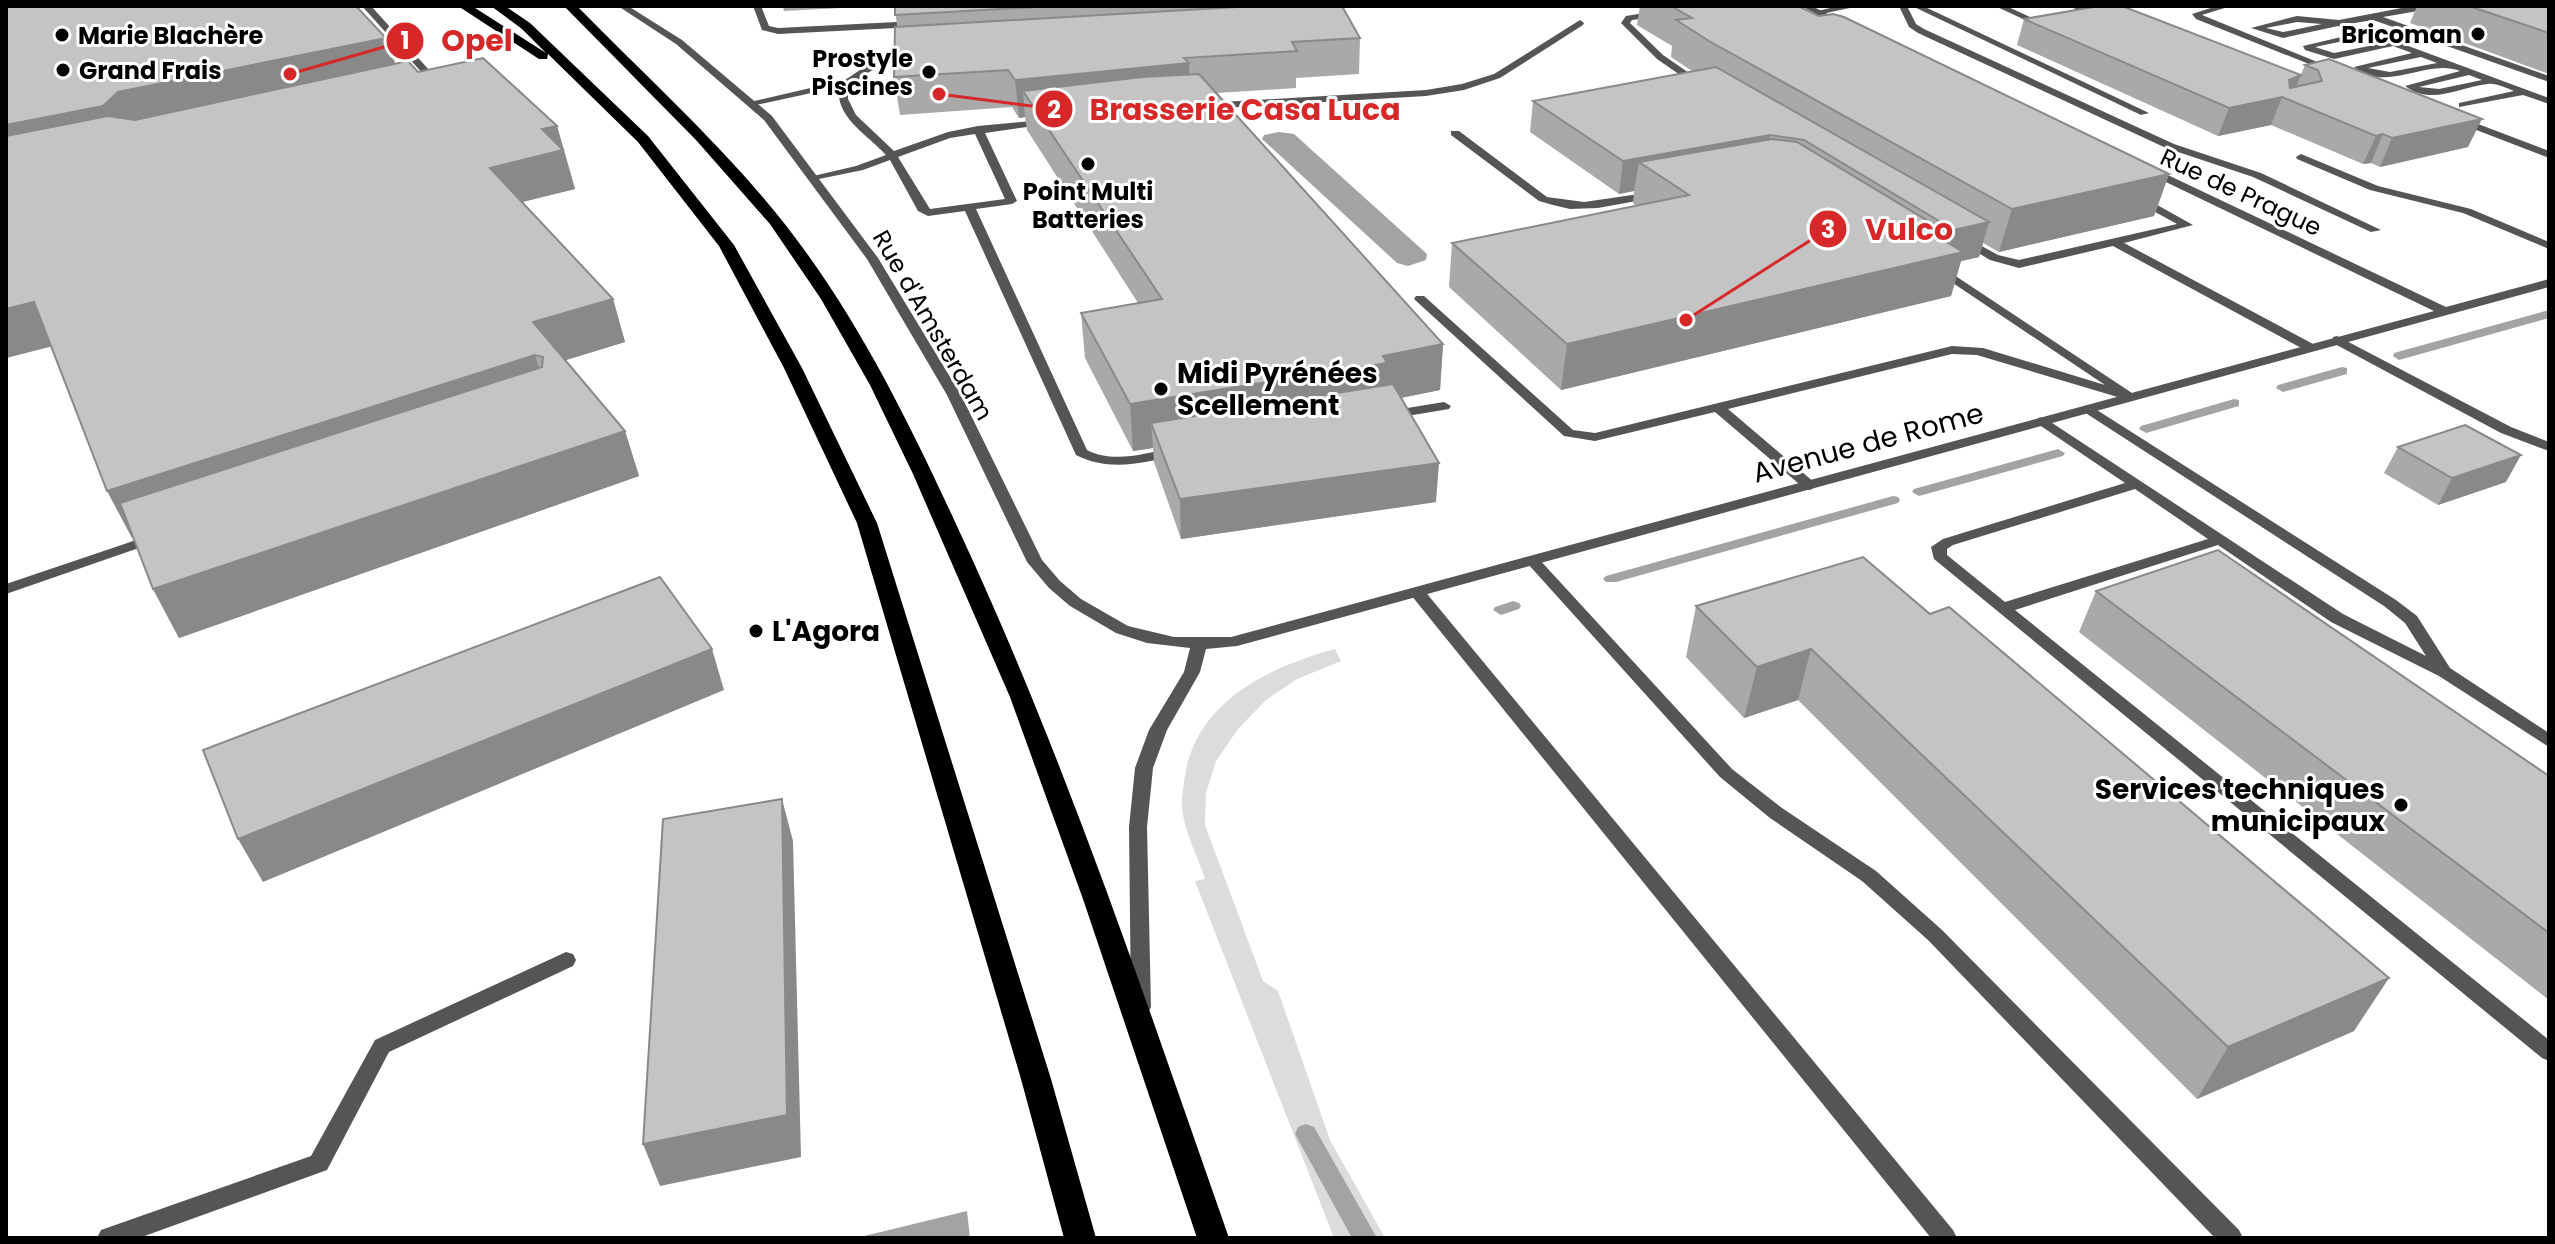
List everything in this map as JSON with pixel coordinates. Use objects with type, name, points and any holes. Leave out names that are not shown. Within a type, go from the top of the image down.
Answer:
[{"type":"highway","points":[[464,6],[588,84]]},
{"type":"highway","points":[[497,6],[526,26],[643,139],[726,245],[793,368],[867,523],[1036,1079],[1080,1238]]},
{"type":"highway","points":[[564,9],[692,125],[776,222],[847,328],[930,488],[1021,695],[1141,1027],[1213,1238]]},
{"type":"street","points":[[366,6],[437,84]]},
{"type":"street","name":"Rue d'Amsterdam","points":[[622,6],[679,42],[768,118],[872,258],[954,395],[1035,562],[1052,584],[1077,604],[1130,633],[1160,642],[1199,646]]},
{"type":"street","points":[[757,6],[765,28],[778,31],[919,24]]},
{"type":"street","points":[[1805,6],[1860,33]]},
{"type":"street","points":[[1817,12],[1855,6]]},
{"type":"street","points":[[1903,6],[1908,19],[1921,31],[2170,146],[2257,175],[2375,230]]},
{"type":"street","points":[[1916,6],[2144,113]]},
{"type":"street","points":[[1999,6],[2057,31]]},
{"type":"street","points":[[2073,6],[2102,18]]},
{"type":"street","points":[[2227,6],[2196,14],[2345,75]]},
{"type":"street","points":[[2416,6],[2415,9],[2339,23],[2283,35],[2255,28],[2297,19],[2339,23],[2549,101]]},
{"type":"street","points":[[1672,12],[1629,18],[1625,23],[1660,57],[1711,91]]},
{"type":"street","points":[[2374,17],[2549,79]]},
{"type":"street","points":[[1187,108],[1426,93],[1464,87],[1497,76],[1580,23]]},
{"type":"street","points":[[2367,34],[2308,48],[2334,56],[2393,43]]},
{"type":"street","points":[[2422,54],[2359,67],[2369,73],[2387,75],[2446,63]]},
{"type":"street","points":[[932,55],[882,61],[864,68],[843,89],[842,99],[852,117],[892,154],[922,209],[938,214],[1012,201],[978,129]]},
{"type":"street","points":[[2470,72],[2410,86],[2419,91],[2433,92],[2492,80]]},
{"type":"street","points":[[412,77],[427,73]]},
{"type":"street","points":[[2359,81],[2374,86]]},
{"type":"street","points":[[751,103],[847,83]]},
{"type":"street","points":[[2462,105],[2524,92]]},
{"type":"street","points":[[2447,115],[2549,155]]},
{"type":"street","points":[[813,179],[859,168],[948,135],[1059,119]]},
{"type":"street","points":[[1455,133],[1543,199],[1559,205],[1596,206],[1672,191]]},
{"type":"street","points":[[2301,157],[2365,185],[2477,215],[2549,246]]},
{"type":"street","name":"Rue de Prague","points":[[2134,163],[2444,311]]},
{"type":"street","points":[[1954,235],[1994,258],[2019,264],[2187,225],[2127,193]]},
{"type":"street","points":[[970,209],[1081,452],[1090,458],[1110,462],[1186,450]]},
{"type":"street","points":[[2116,243],[2311,348]]},
{"type":"street","points":[[1932,265],[2131,397]]},
{"type":"street","name":"Avenue de Rome","points":[[1199,646],[1231,642],[1533,561],[2549,283]]},
{"type":"street","points":[[1420,299],[1569,433],[1595,437],[1952,350],[1978,351],[2131,397]]},
{"type":"street","points":[[2337,340],[2506,430],[2549,447]]},
{"type":"street","points":[[1368,419],[1444,406]]},
{"type":"street","points":[[1718,407],[1810,486]]},
{"type":"street","points":[[2089,409],[2390,603],[2411,620],[2445,672]]},
{"type":"street","points":[[2043,421],[2337,618],[2445,672],[2549,741]]},
{"type":"street","points":[[2136,484],[1939,547],[1939,556],[2549,1052]]},
{"type":"street","points":[[6,589],[173,531]]},
{"type":"street","points":[[2003,608],[2219,540]]},
{"type":"street","points":[[1533,561],[1726,773],[1776,813],[1869,876],[1935,935],[2231,1238]]},
{"type":"street","points":[[1417,592],[1945,1238]]},
{"type":"street","points":[[1141,1027],[1138,827],[1144,768],[1158,730],[1192,672],[1199,646]]},
{"type":"street","points":[[109,1238],[319,1163],[382,1046],[566,960]]},
{"type":"shaded area","points":[[1279,132],[1294,134],[1427,254],[1426,260],[1408,266],[1397,263],[1262,139],[1264,135]]},
{"type":"shaded area","points":[[1335,649],[1341,661],[1297,679],[1266,700],[1238,729],[1216,761],[1206,793],[1205,825],[1263,981],[1278,991],[1330,1140],[1385,1238],[1334,1238],[1195,881],[1205,879],[1183,817],[1184,783],[1190,755],[1201,731],[1217,711],[1259,679]]},
{"type":"shaded area","points":[[967,1211],[970,1238],[856,1238]]},
{"type":"building","points":[[6,6],[356,6],[386,38],[118,92],[103,106],[6,125]]},
{"type":"building","points":[[895,6],[1055,6],[895,15]]},
{"type":"building","points":[[1254,6],[1342,6],[1360,38],[1292,42],[1297,51],[1184,58],[1189,63],[1015,80],[1008,70],[894,77],[895,27]]},
{"type":"building","points":[[1671,6],[1798,6],[1819,16],[1833,14],[1844,17],[2169,174],[2012,209],[1709,41],[1676,20],[1692,18]]},
{"type":"building","points":[[2099,6],[2122,6],[2301,75],[2289,80],[2290,88],[2322,81],[2318,70],[2305,65],[2329,59],[2482,119],[2392,138],[2383,134],[2376,136],[2282,97],[2229,108],[2024,19]]},
{"type":"building","points":[[2469,6],[2549,6],[2549,33]]},
{"type":"building","points":[[483,58],[557,126],[542,129],[563,150],[490,168],[613,299],[533,322],[625,431],[153,589],[120,503],[542,367],[543,357],[535,355],[107,491],[34,302],[6,309],[6,136],[108,116],[135,120],[408,61],[418,72]]},
{"type":"building","points":[[1716,67],[1989,222],[1954,230],[1804,140],[1770,135],[1623,161],[1533,101]]},
{"type":"building","points":[[1199,74],[1443,344],[1383,356],[1387,363],[1130,404],[1081,313],[1162,299],[1023,91],[1142,77]]},
{"type":"building","points":[[1772,139],[1797,142],[1936,226],[1925,229],[1963,252],[1567,344],[1452,243],[1689,195],[1639,162]]},
{"type":"building","points":[[1393,384],[1439,463],[1180,499],[1151,423]]},
{"type":"building","points":[[2465,425],[2521,455],[2452,478],[2398,447]]},
{"type":"building","points":[[2218,550],[2549,776],[2549,933],[2096,591]]},
{"type":"building","points":[[1863,557],[1930,614],[1949,607],[2389,978],[2228,1047],[1811,649],[1757,667],[1696,606]]},
{"type":"building","points":[[660,577],[712,649],[238,839],[203,750]]},
{"type":"building","points":[[782,799],[787,1115],[643,1144],[663,819]]},
{"type":"waterway","points":[[2399,356],[2549,314]]},
{"type":"waterway","points":[[2283,388],[2342,371]]},
{"type":"waterway","points":[[2146,429],[2234,403]]},
{"type":"waterway","points":[[1919,492],[2058,453]]},
{"type":"waterway","points":[[1611,579],[1893,500]]},
{"type":"waterway","points":[[1501,610],[1513,606]]},
{"type":"waterway","points":[[1306,1134],[1365,1238]]},
{"type":"place","name":"Bricoman","points":[[2478,34]]},
{"type":"place","name":"Marie Blachère","points":[[62,35]]},
{"type":"place","name":"Grand Frais","points":[[63,70]]},
{"type":"place","name":"Prostyle Piscines","points":[[929,72]]},
{"type":"place","name":"Opel","points":[[290,74]]},
{"type":"place","name":"Brasserie Casa Luca","points":[[939,94]]},
{"type":"place","name":"Point Multi Batteries","points":[[1088,164]]},
{"type":"place","name":"Vulco","points":[[1686,320]]},
{"type":"place","name":"Midi Pyrénées Scellement","points":[[1161,389]]},
{"type":"place","name":"L'Agora","points":[[756,631]]},
{"type":"place","name":"Services techniques municipaux","points":[[2401,805]]}]
